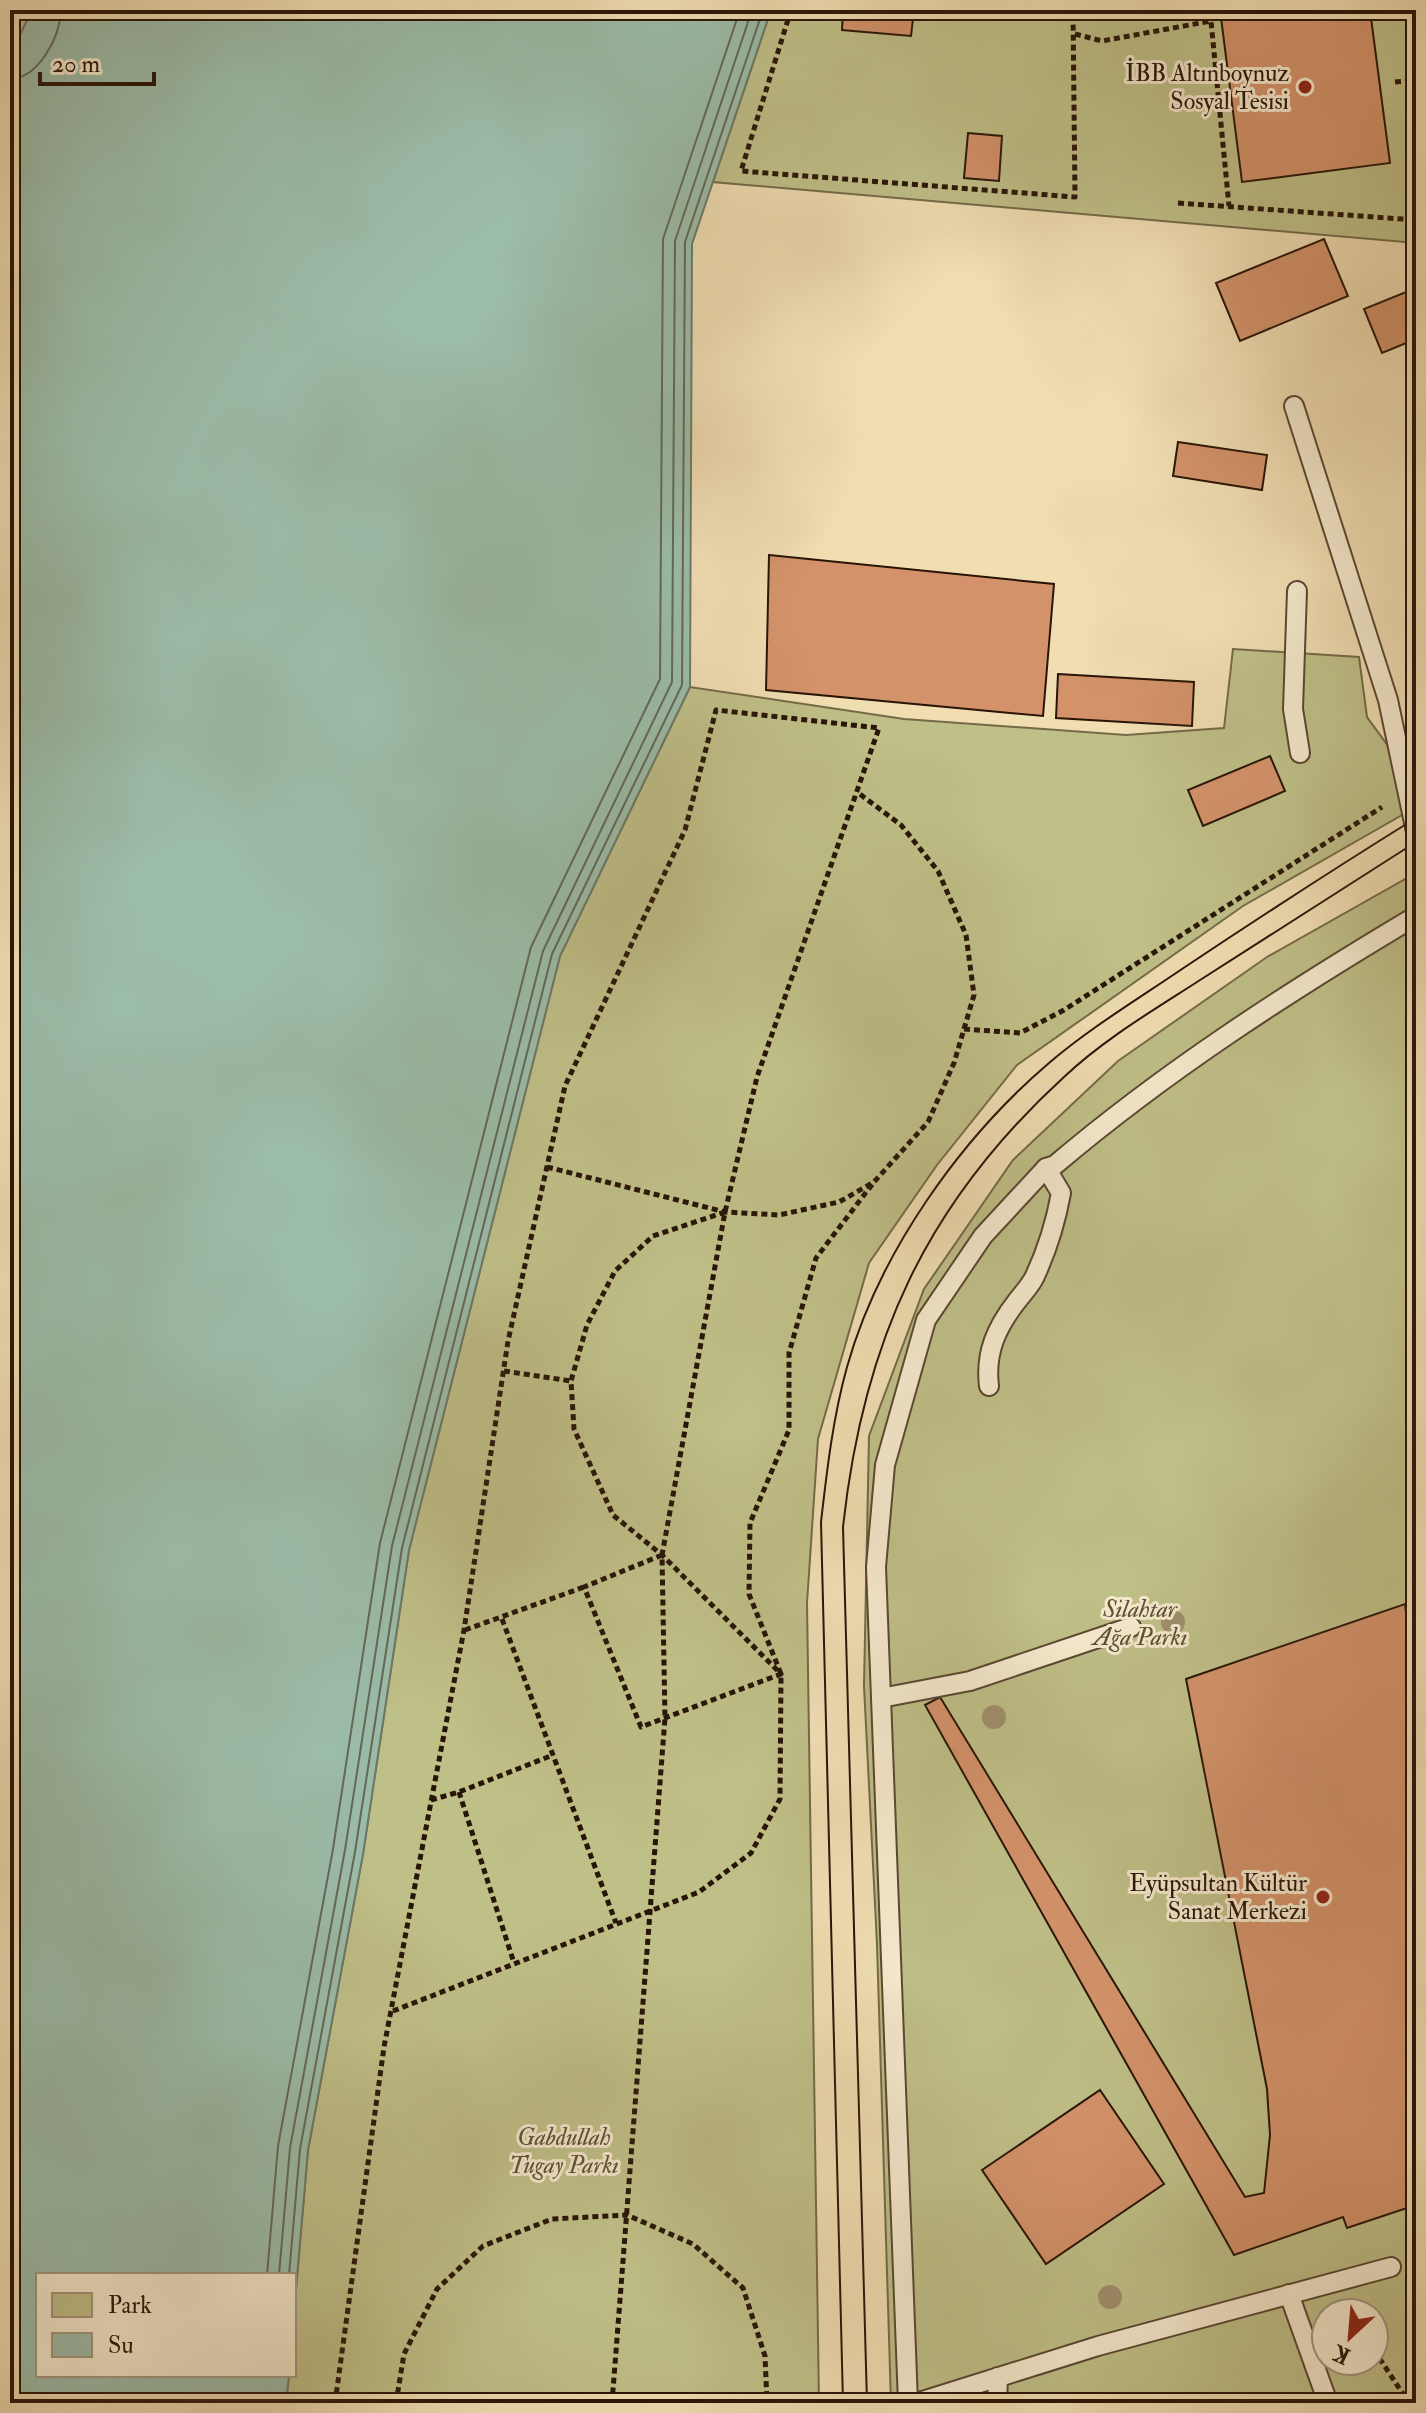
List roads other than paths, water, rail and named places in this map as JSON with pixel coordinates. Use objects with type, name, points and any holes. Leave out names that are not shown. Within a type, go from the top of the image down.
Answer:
[{"type":"lane","points":[[1294,406],[1388,700],[1416,832]]},
{"type":"lane","points":[[1297,591],[1293,709],[1300,753]]},
{"type":"lane","points":[[908,2403],[876,1567],[885,1465],[926,1320],[983,1236],[1046,1168],[1055,1165],[1189,1060],[1309,981],[1416,916]]},
{"type":"lane","points":[[989,1386],[986,1359],[994,1339],[1006,1314],[1035,1279],[1056,1221],[1061,1193],[1046,1168]]},
{"type":"lane","points":[[881,1698],[970,1681],[1131,1627]]},
{"type":"lane","points":[[916,2403],[1098,2346],[1391,2267]]},
{"type":"lane","points":[[1289,2294],[1305,2330],[1328,2403]]},
{"type":"lane","points":[[997,2403],[998,2377]]},
{"type":"water","points":[[32,10],[771,10],[692,244],[690,687],[560,956],[409,1550],[363,1854],[308,2150],[296,2289],[296,2273],[36,2273],[36,2377],[289,2377],[286,2403],[10,2403],[10,56]]},
{"type":"tram line","points":[[843,2403],[821,1522],[838,1405],[861,1324],[880,1282],[927,1201],[954,1163],[1016,1093],[1049,1063],[1131,1003],[1416,818]]},
{"type":"tram line","points":[[867,2403],[843,1527],[867,1396],[885,1337],[909,1280],[939,1226],[974,1174],[1016,1125],[1064,1077],[1128,1026],[1416,842]]},
{"type":"place","name":"İBB Altınboynuz Sosyal Tesisi","points":[[1305,87]]},
{"type":"place","name":"Eyüpsultan Kültür Sanat Merkezi","points":[[1323,1897]]},
{"type":"park label","name":"Silahtar Ağa Parkı","points":[[1140,1623]]},
{"type":"park label","name":"Gabdullah Tugay Parkı","points":[[564,2151]]}]
